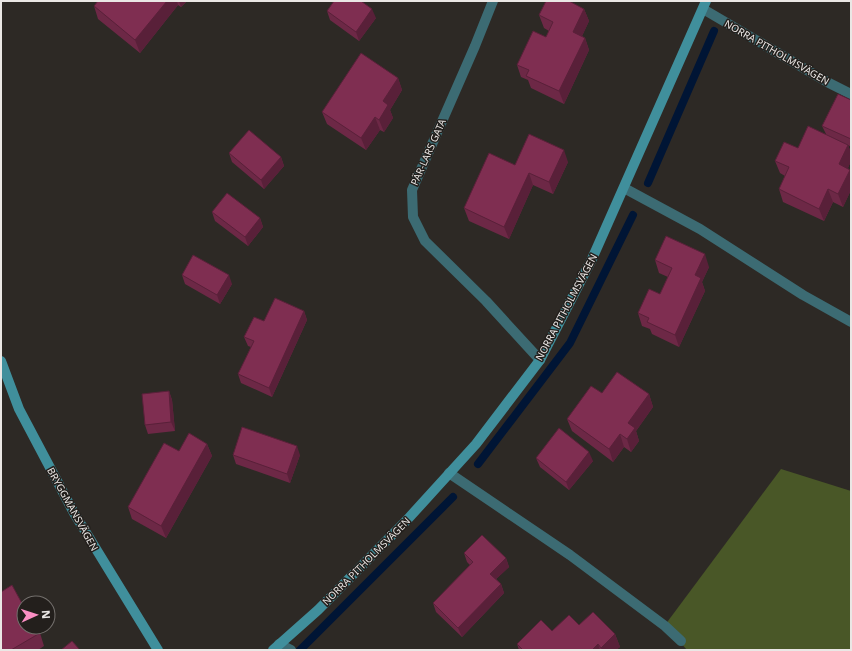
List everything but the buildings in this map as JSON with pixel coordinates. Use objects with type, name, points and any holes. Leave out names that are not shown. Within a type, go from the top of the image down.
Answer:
[{"type":"street","name":"PÄR-LARS GATA","points":[[493,1],[412,190],[413,217],[425,241],[486,301],[540,360]]},
{"type":"street","name":"NORRA PITHOLMSVÄGEN","points":[[276,647],[318,610],[400,527],[476,444],[540,360],[592,259],[704,5],[829,83],[851,94]]},
{"type":"street","points":[[624,188],[700,229],[803,295],[851,322]]},
{"type":"street","name":"BRYGGMANSVÄGEN","points":[[1,361],[19,409],[74,513],[158,650]]},
{"type":"street","points":[[449,473],[570,556],[665,626],[681,641]]},
{"type":"street","name":"NORRA PITHOLMSVÄGEN","points":[[276,647],[291,650]]},
{"type":"green space","points":[[781,469],[851,491],[851,650],[687,650],[665,625]]},
{"type":"waterway","points":[[648,183],[714,31]]},
{"type":"waterway","points":[[478,464],[570,343],[633,215]]},
{"type":"waterway","points":[[300,650],[453,497]]}]
